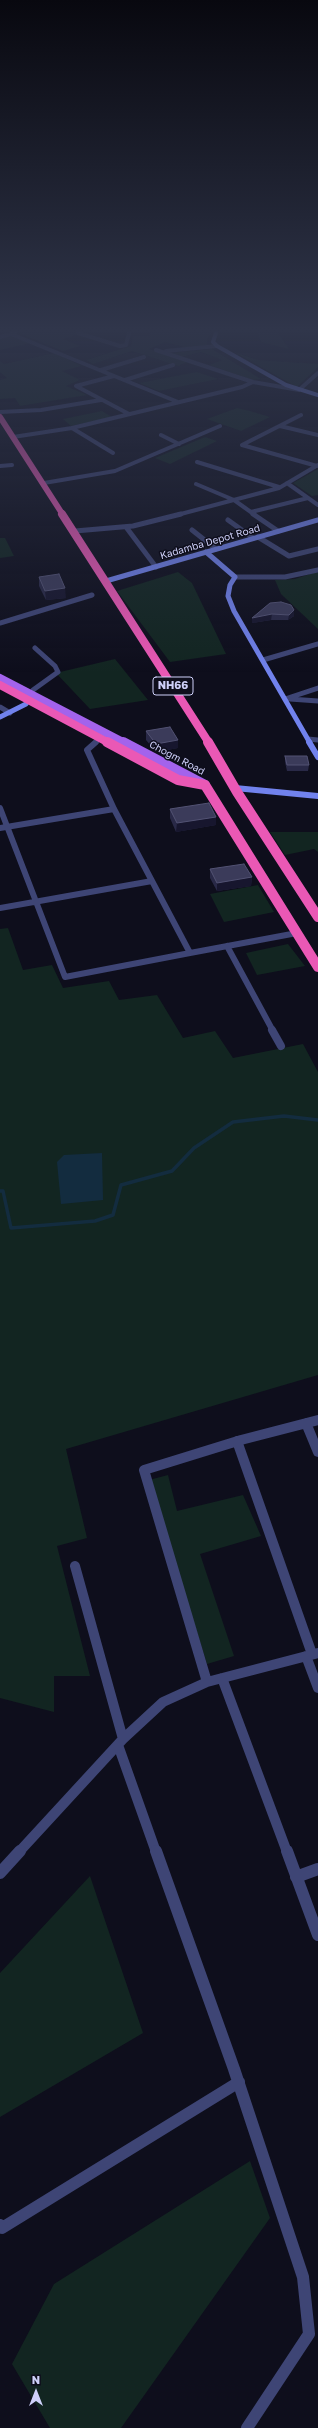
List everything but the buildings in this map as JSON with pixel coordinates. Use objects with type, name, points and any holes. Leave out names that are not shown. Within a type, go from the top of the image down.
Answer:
[{"type":"highway","name":"NH66","points":[[19,446],[195,719],[235,788],[318,917]]},
{"type":"highway","name":"Chogm Road","points":[[0,685],[30,696],[98,739],[178,780],[191,784],[205,785]]},
{"type":"highway","points":[[205,785],[318,967]]},
{"type":"main road","name":"Chogm Road","points":[[0,678],[30,696],[106,733],[205,785]]},
{"type":"street","points":[[102,446],[113,453]]},
{"type":"street","points":[[44,484],[115,472],[174,446]]},
{"type":"street","points":[[243,446],[317,465]]},
{"type":"street","points":[[197,462],[279,488]]},
{"type":"street","points":[[0,466],[12,465]]},
{"type":"street","points":[[75,532],[126,527],[279,488],[317,465]]},
{"type":"street","points":[[287,483],[318,505]]},
{"type":"street","points":[[196,484],[234,500],[278,531]]},
{"type":"street","points":[[251,512],[308,498]]},
{"type":"street","points":[[228,520],[290,556],[318,549]]},
{"type":"street","name":"Kadamba Depot Road","points":[[106,581],[318,520]]},
{"type":"street","points":[[126,527],[156,567]]},
{"type":"street","points":[[192,530],[216,549]]},
{"type":"street","points":[[206,552],[235,577],[285,577],[318,570]]},
{"type":"street","points":[[235,577],[230,585],[228,596],[234,611],[318,757]]},
{"type":"street","points":[[0,616],[3,622],[92,595]]},
{"type":"street","points":[[263,660],[318,644]]},
{"type":"street","points":[[0,717],[26,704],[33,690],[49,680],[58,672],[56,666],[35,648]]},
{"type":"street","points":[[285,699],[318,688]]},
{"type":"street","points":[[285,699],[318,702]]},
{"type":"street","points":[[0,708],[10,713]]},
{"type":"street","points":[[106,733],[87,750],[114,809],[190,953]]},
{"type":"street","points":[[308,739],[318,740]]},
{"type":"street","points":[[235,788],[318,796]]},
{"type":"street","points":[[0,808],[3,828],[36,902],[66,977],[297,933]]},
{"type":"street","points":[[3,828],[114,809]]},
{"type":"street","points":[[0,908],[152,881]]},
{"type":"street","points":[[228,946],[281,1046]]},
{"type":"street","points":[[206,1682],[144,1470],[237,1441],[318,1420]]},
{"type":"street","points":[[306,1423],[318,1452]]},
{"type":"street","points":[[237,1441],[312,1654],[318,1688]]},
{"type":"street","points":[[75,1566],[120,1742],[239,2082],[303,2277],[309,2334],[247,2428]]},
{"type":"street","points":[[0,1873],[120,1742],[163,1702],[206,1682],[312,1654]]},
{"type":"street","points":[[222,1678],[318,1935]]},
{"type":"street","points":[[296,1877],[318,1869]]},
{"type":"street","points":[[0,2225],[2,2228],[239,2082]]},
{"type":"green space","points":[[183,446],[206,446],[170,464],[155,458]]},
{"type":"green space","points":[[318,469],[318,495],[312,496],[293,483]]},
{"type":"green space","points":[[0,538],[5,538],[14,556],[0,558]]},
{"type":"green space","points":[[178,572],[192,583],[226,654],[170,662],[117,591]]},
{"type":"green space","points":[[316,572],[318,573],[318,629],[281,594],[275,580],[295,579]]},
{"type":"green space","points":[[115,659],[148,700],[90,709],[56,673]]},
{"type":"green space","points":[[270,832],[318,832],[318,852],[314,849],[285,855]]},
{"type":"green space","points":[[258,885],[274,912],[224,922],[210,894]]},
{"type":"green space","points":[[8,928],[23,970],[52,965],[63,988],[109,981],[119,1000],[157,995],[183,1038],[215,1031],[233,1058],[303,1044],[318,1072],[318,1375],[66,1449],[87,1538],[57,1546],[90,1676],[54,1676],[54,1712],[0,1698],[0,929]]},
{"type":"green space","points":[[288,944],[305,966],[257,975],[246,953]]},
{"type":"green space","points":[[168,1475],[177,1511],[243,1495],[261,1536],[200,1554],[234,1656],[207,1664],[149,1480]]},
{"type":"green space","points":[[90,1876],[143,2033],[0,2117],[0,1973]]},
{"type":"green space","points":[[250,2161],[270,2218],[121,2428],[50,2428],[12,2364],[54,2284]]},
{"type":"water","points":[[102,1153],[103,1200],[61,1204],[57,1162],[64,1155]]},
{"type":"waterway","points":[[0,1191],[3,1191],[11,1228],[95,1221],[113,1215],[121,1185],[172,1171],[194,1148],[233,1122],[284,1116],[318,1120]]}]
